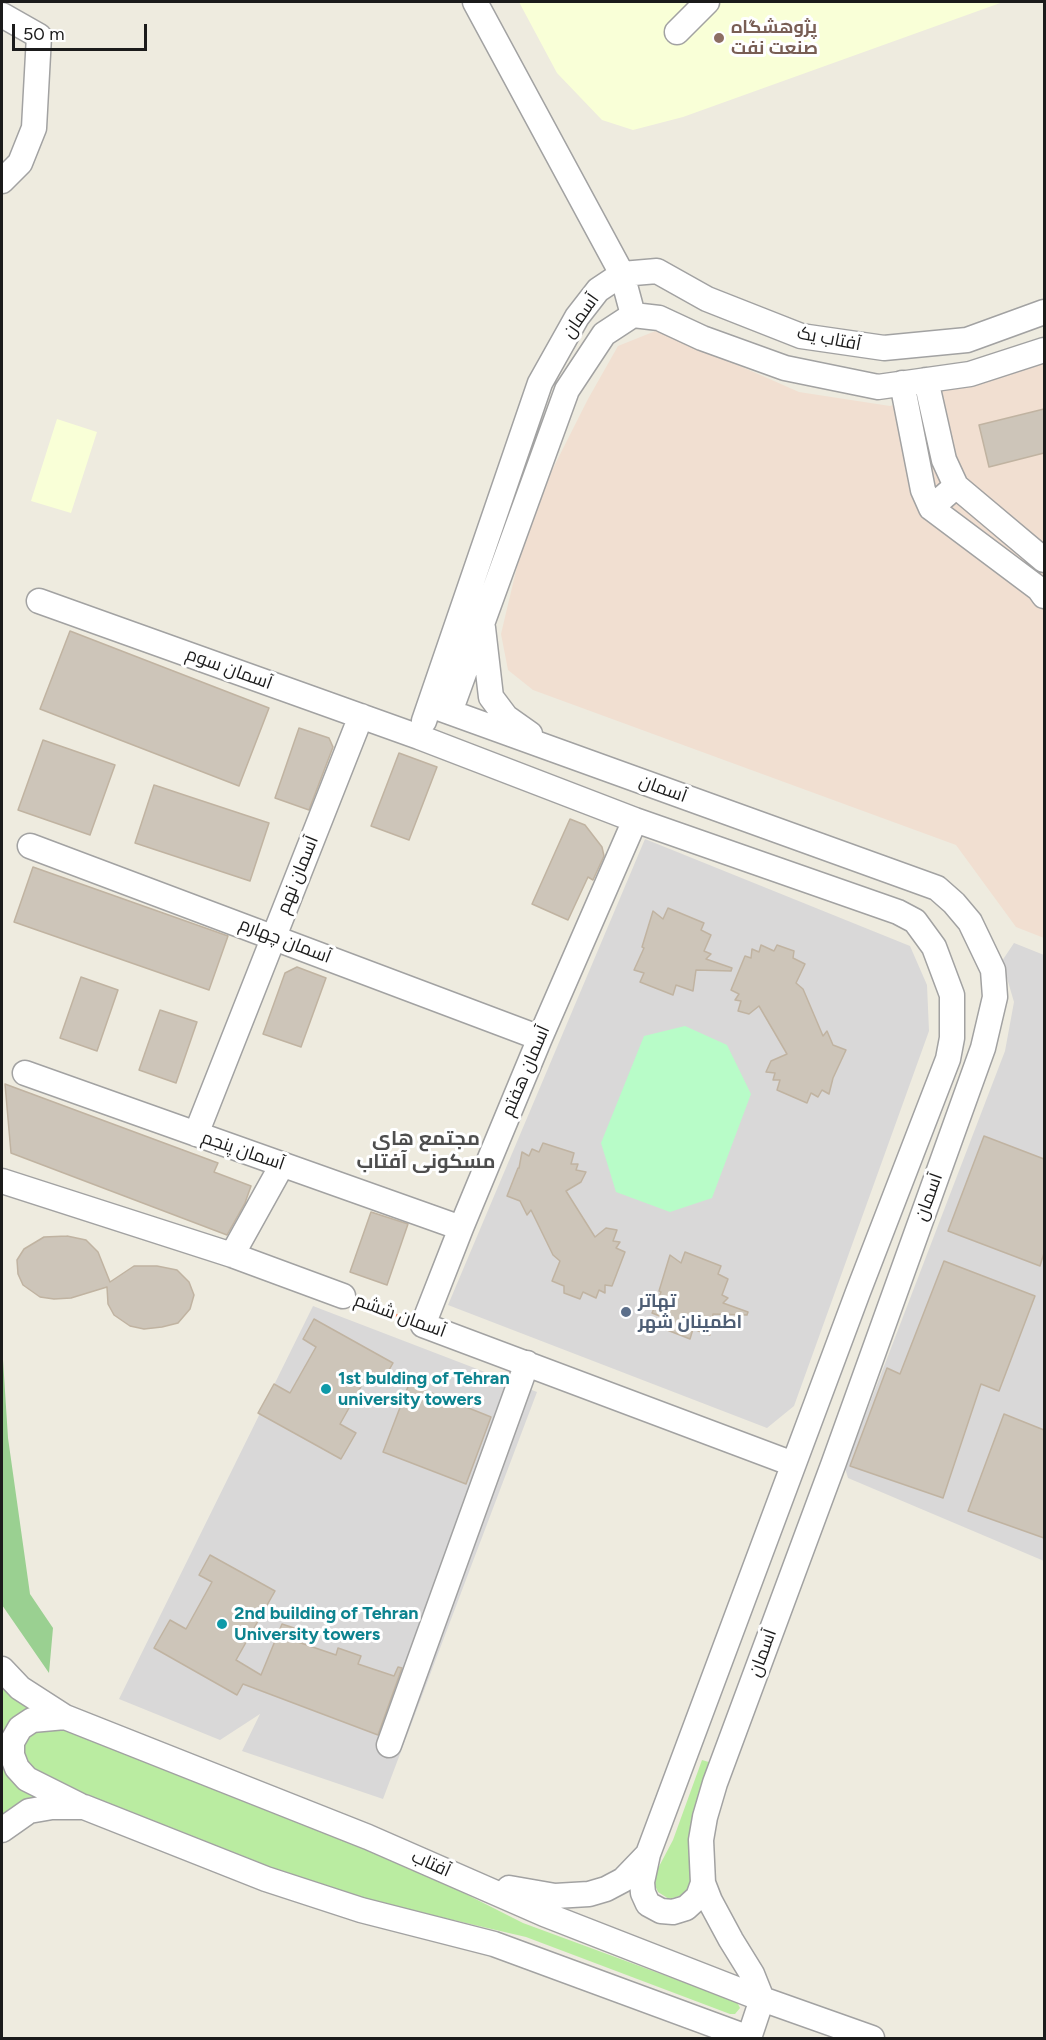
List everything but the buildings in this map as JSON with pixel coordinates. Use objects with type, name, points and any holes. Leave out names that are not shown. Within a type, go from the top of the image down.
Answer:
[{"type":"street","points":[[475,2],[622,274],[633,315]]},
{"type":"street","points":[[677,32],[707,2]]},
{"type":"street","points":[[2,15],[39,36],[34,128],[20,163],[2,181]]},
{"type":"street","name":"آفتاب یک","points":[[622,274],[657,271],[707,299],[801,336],[884,348],[967,340],[1044,312]]},
{"type":"street","name":"آسمان","points":[[440,709],[540,383],[577,317],[598,290],[622,274]]},
{"type":"street","name":"آفتاب یک","points":[[633,315],[659,318],[702,338],[785,368],[878,387],[970,374],[1044,350]]},
{"type":"street","name":"آسمان","points":[[633,315],[604,334],[567,390],[483,622],[440,709],[419,737],[635,820],[898,912],[915,921],[934,947],[952,995],[952,1038],[948,1059],[793,1464],[648,1854]]},
{"type":"street","points":[[914,382],[956,486],[1044,560]]},
{"type":"street","points":[[914,382],[923,490],[931,508],[1042,588]]},
{"type":"street","points":[[931,508],[956,486]]},
{"type":"street","name":"آسمان سوم","points":[[39,601],[419,737]]},
{"type":"street","points":[[483,622],[491,697],[506,717],[549,748]]},
{"type":"street","name":"آسمان","points":[[440,709],[937,888],[970,922],[993,970],[995,997],[983,1048],[837,1454],[715,1783],[701,1840],[703,1883],[710,1901],[752,1974],[762,1999]]},
{"type":"street","name":"آسمان نهم","points":[[196,1134],[360,716]]},
{"type":"street","name":"آسمان هفتم","points":[[423,1325],[540,1038],[635,820]]},
{"type":"street","name":"آسمان چهارم","points":[[30,846],[540,1038]]},
{"type":"street","name":"آسمان پنجم","points":[[25,1072],[461,1228]]},
{"type":"street","points":[[232,1255],[282,1165]]},
{"type":"street","name":"آسمان ششم","points":[[2,1181],[232,1255],[343,1296]]},
{"type":"street","name":"آسمان ششم","points":[[423,1325],[793,1464]]},
{"type":"street","points":[[389,1745],[527,1363]]},
{"type":"street","name":"آفتاب","points":[[2,1669],[28,1694],[65,1717],[368,1837],[544,1914],[762,1999],[872,2038]]},
{"type":"street","points":[[65,1717],[32,1720],[20,1728],[12,1742],[12,1755],[16,1768],[27,1779],[84,1807],[266,1879],[361,1910],[494,1944],[749,2038],[762,1999]]},
{"type":"street","points":[[2,1830],[29,1811],[52,1807],[84,1807]]},
{"type":"street","points":[[648,1854],[642,1882],[643,1893],[648,1904],[654,1908],[673,1912],[686,1908],[698,1897],[703,1883]]},
{"type":"street","points":[[469,1881],[555,1896],[589,1894],[606,1889],[623,1880],[648,1854]]},
{"type":"path","name":"آسمان ششم","points":[[343,1296],[423,1325]]},
{"type":"shaded area","name":"پژوهشگاه صنعت نفت","points":[[519,2],[1003,2],[683,117],[633,130],[602,120],[557,73]]},
{"type":"shaded area","points":[[658,330],[799,392],[890,406],[1044,358],[1044,938],[1016,927],[956,845],[533,690],[508,670],[501,634],[529,516],[588,399],[618,346]]},
{"type":"shaded area","points":[[57,419],[97,432],[71,513],[31,501]]},
{"type":"shaded area","points":[[645,839],[910,946],[927,985],[929,1031],[794,1406],[767,1428],[448,1305]]},
{"type":"shaded area","points":[[1014,943],[1044,955],[1044,1561],[848,1478],[845,1468],[1005,1051],[1014,1002],[1002,961]]},
{"type":"shaded area","points":[[313,1306],[537,1392],[383,1799],[242,1751],[260,1714],[220,1740],[119,1699]]},
{"type":"green space","points":[[685,1026],[727,1045],[751,1094],[712,1198],[670,1212],[616,1192],[601,1143],[644,1036]]},
{"type":"green space","points":[[2,1344],[8,1438],[30,1594],[53,1628],[49,1673],[2,1605]]},
{"type":"green space","points":[[2,1681],[35,1710],[2,1744]]},
{"type":"green space","points":[[60,1725],[355,1838],[523,1923],[737,2002],[740,2008],[735,2014],[730,2014],[526,1937],[363,1899],[241,1861],[32,1773],[21,1748],[29,1731]]},
{"type":"green space","points":[[2,1744],[68,1803],[2,1820]]},
{"type":"green space","points":[[702,1760],[712,1763],[689,1840],[691,1883],[683,1895],[669,1899],[658,1892],[653,1881],[673,1840]]},
{"type":"place","name":"پژوهشگاه صنعت نفت","points":[[719,38]]},
{"type":"place","name":"تهاتر اطمینان شهر","points":[[626,1312]]},
{"type":"place","name":"1st bulding of Tehran university towers","points":[[326,1389]]},
{"type":"place","name":"2nd building of Tehran University towers","points":[[222,1624]]},
{"type":"district","name":"مجتمع های مسکونی آفتاب","points":[[426,1150]]}]
